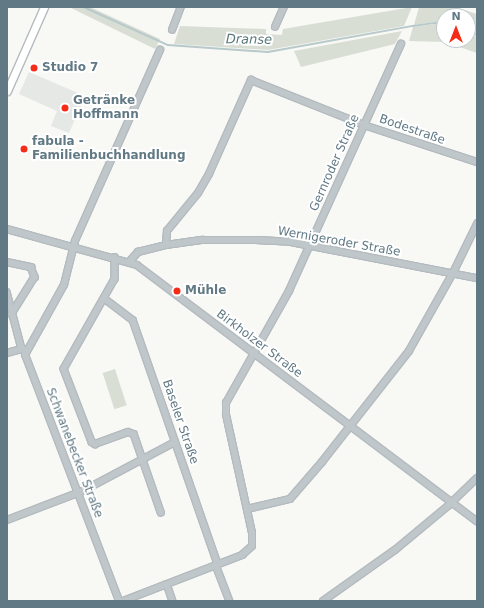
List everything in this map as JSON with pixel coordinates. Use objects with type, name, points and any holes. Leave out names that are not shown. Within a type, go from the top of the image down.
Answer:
[{"type":"main road","points":[[7,91],[44,7]]},
{"type":"street","points":[[172,30],[181,7]]},
{"type":"street","points":[[275,27],[284,7]]},
{"type":"street","name":"Gernroder Straße","points":[[217,564],[242,555],[252,546],[247,509],[225,409],[228,397],[283,304],[401,44]]},
{"type":"street","points":[[7,353],[24,350],[64,285],[73,247],[160,50]]},
{"type":"street","name":"Bodestraße","points":[[166,245],[167,231],[198,193],[209,174],[251,80],[364,125],[477,162]]},
{"type":"street","points":[[247,509],[290,499],[404,359],[453,274],[477,224]]},
{"type":"street","name":"Birkholzer Straße","points":[[7,229],[130,262],[477,521]]},
{"type":"street","name":"Wernigeroder Straße","points":[[130,262],[138,252],[166,245],[236,239],[310,246],[477,278]]},
{"type":"street","points":[[115,257],[115,279],[64,369],[92,442],[131,432],[143,459],[161,512]]},
{"type":"street","points":[[7,262],[31,267],[35,278],[12,314]]},
{"type":"street","name":"Schwanebecker Straße","points":[[7,292],[12,314],[26,358],[119,601]]},
{"type":"street","name":"Baseler Straße","points":[[105,299],[133,320],[230,601]]},
{"type":"street","points":[[7,520],[78,493],[175,442]]},
{"type":"street","points":[[323,601],[393,552],[452,503],[477,478]]},
{"type":"street","points":[[123,601],[217,564]]},
{"type":"street","points":[[167,584],[173,601]]},
{"type":"shaded area","points":[[69,7],[90,7],[160,39],[155,49]]},
{"type":"shaded area","points":[[412,7],[404,26],[268,50],[174,44],[180,26],[266,29],[266,34],[282,35],[283,29]]},
{"type":"shaded area","points":[[419,7],[458,8],[436,8],[436,22],[414,25]]},
{"type":"shaded area","points":[[476,14],[477,14],[476,34]]},
{"type":"shaded area","points":[[436,24],[436,42],[409,41],[413,27]]},
{"type":"shaded area","points":[[402,31],[395,44],[301,67],[294,51]]},
{"type":"shaded area","points":[[476,37],[477,37],[477,53],[462,48],[476,48]]},
{"type":"shaded area","points":[[29,72],[85,96],[69,133],[51,126],[57,111],[19,94]]},
{"type":"shaded area","points":[[115,369],[127,405],[114,409],[103,373]]},
{"type":"waterway","name":"Dranse","points":[[84,7],[168,45],[268,52],[436,23]]},
{"type":"place","name":"Studio 7","points":[[34,68]]},
{"type":"place","name":"Getränke Hoffmann","points":[[65,108]]},
{"type":"place","name":"fabula - Familienbuchhandlung","points":[[24,149]]},
{"type":"place","name":"Mühle","points":[[177,291]]}]
